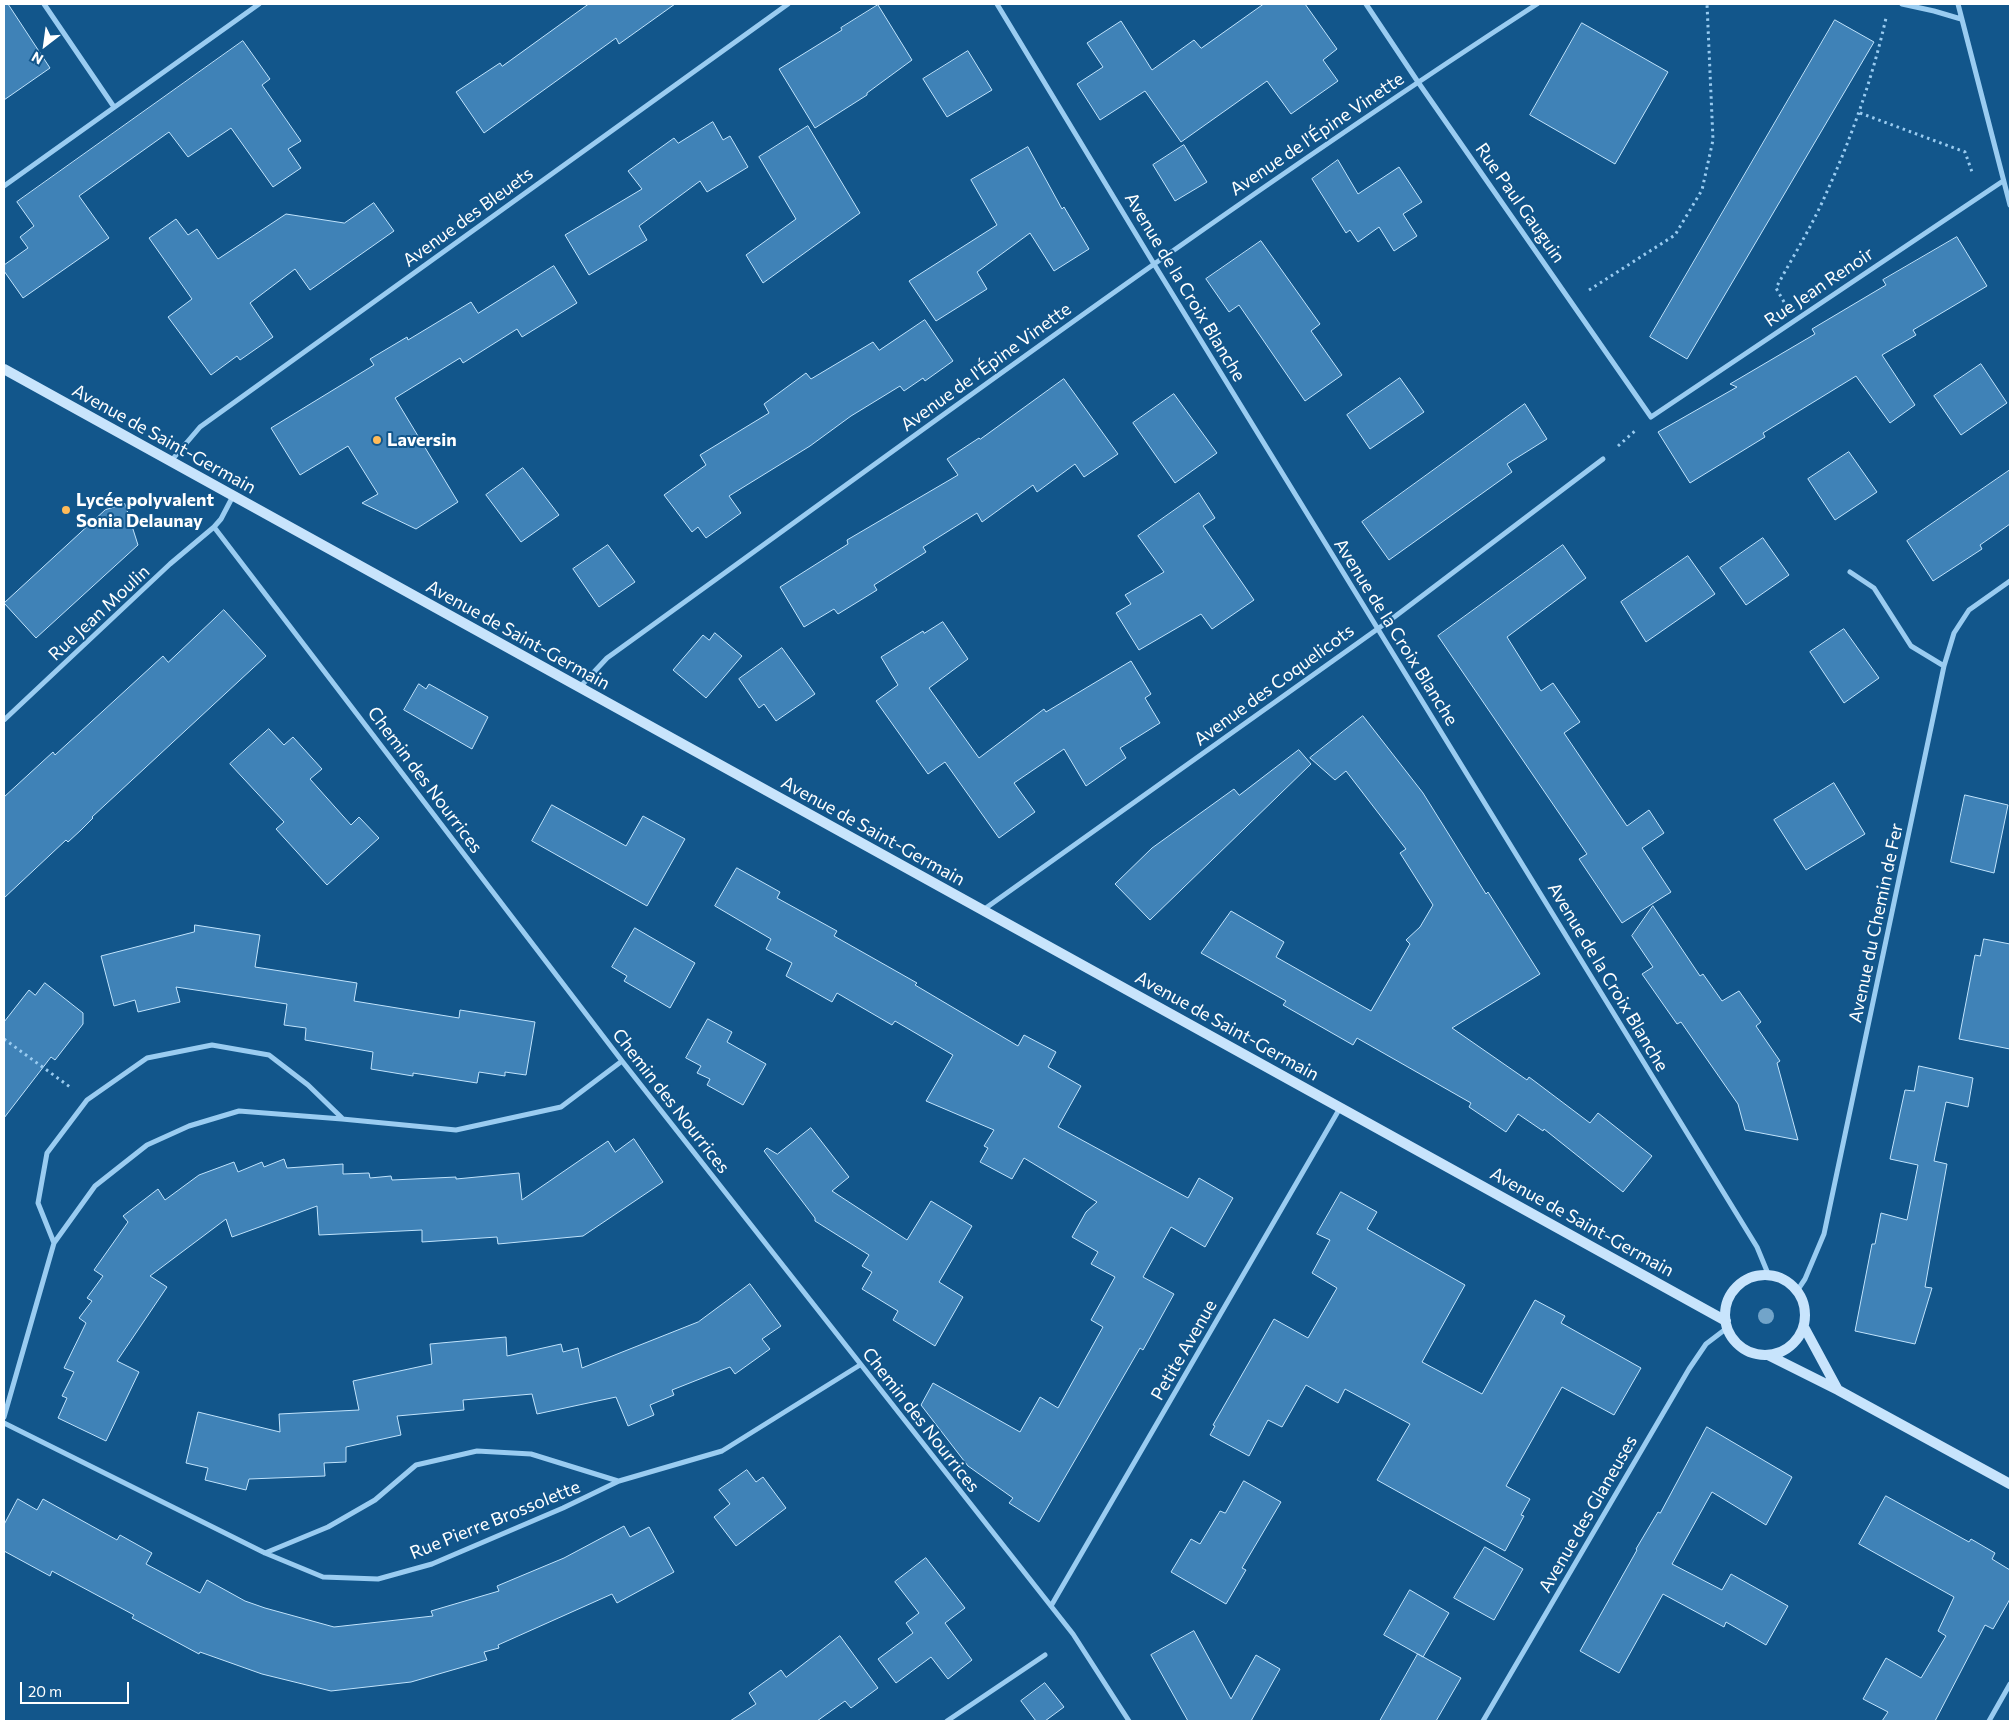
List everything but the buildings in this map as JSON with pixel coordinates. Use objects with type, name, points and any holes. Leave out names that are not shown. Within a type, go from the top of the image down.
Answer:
[{"type":"street","points":[[44,4],[114,107]]},
{"type":"street","points":[[4,186],[259,4]]},
{"type":"street","name":"Avenue des Bleuets","points":[[171,461],[200,428],[788,4]]},
{"type":"street","name":"Avenue de la Croix Blanche","points":[[997,4],[1154,264],[1757,1247],[1769,1276]]},
{"type":"street","name":"Rue Paul Gauguin","points":[[1366,4],[1418,82],[1651,417]]},
{"type":"street","name":"Avenue de l'Épine Vinette","points":[[580,687],[607,658],[1154,264],[1379,107],[1537,4]]},
{"type":"street","points":[[1902,4],[1961,19]]},
{"type":"street","points":[[1958,4],[2010,205]]},
{"type":"street","name":"Rue Jean Renoir","points":[[1651,417],[2003,181]]},
{"type":"street","name":"Avenue de Saint-Germain","points":[[4,369],[1340,1107],[1726,1324]]},
{"type":"street","name":"Avenue des Coquelicots","points":[[983,910],[1378,628],[1603,459]]},
{"type":"street","points":[[214,527],[221,519],[234,496]]},
{"type":"street","name":"Rue Jean Moulin","points":[[4,720],[170,564],[214,527]]},
{"type":"street","name":"Chemin des Nourrices","points":[[214,527],[622,1061],[1073,1634],[1129,1721]]},
{"type":"street","points":[[1850,572],[1874,588],[1911,646],[1944,666]]},
{"type":"street","name":"Avenue du Chemin de Fer","points":[[1797,1291],[1805,1279],[1824,1234],[1944,666],[1954,633],[1970,610],[2010,581]]},
{"type":"street","points":[[54,1243],[38,1203],[47,1153],[87,1100],[147,1058],[212,1045],[269,1055],[308,1085],[342,1118]]},
{"type":"street","points":[[4,1417],[54,1243],[95,1186],[148,1145],[189,1126],[239,1111],[342,1118],[456,1130],[561,1107],[622,1061]]},
{"type":"street","name":"Petite Avenue","points":[[1051,1606],[1340,1107]]},
{"type":"street","points":[[1757,1276],[1780,1278],[1797,1291],[1803,1300],[1804,1327],[1799,1338],[1790,1346],[1780,1353],[1768,1355],[1755,1354],[1743,1348],[1734,1339],[1726,1324],[1726,1308],[1730,1297],[1737,1287],[1746,1280],[1757,1276]]},
{"type":"street","name":"Avenue des Glaneuses","points":[[1482,1721],[1689,1369],[1706,1344],[1726,1324]]},
{"type":"street","points":[[1804,1327],[1838,1390]]},
{"type":"street","points":[[1768,1355],[1838,1390],[2010,1484]]},
{"type":"street","name":"Rue Pierre Brossolette","points":[[4,1423],[265,1553],[323,1577],[378,1579],[432,1564],[564,1508],[619,1482],[722,1451],[860,1365]]},
{"type":"street","name":"Rue Pierre Brossolette","points":[[265,1553],[328,1527],[352,1514],[375,1500],[416,1465],[477,1451],[531,1454],[619,1482]]},
{"type":"street","points":[[947,1721],[1044,1655]]},
{"type":"street","points":[[1989,1721],[2010,1684]]},
{"type":"path","points":[[1571,302],[1675,234],[1702,190],[1713,140],[1707,4]]},
{"type":"path","points":[[1794,320],[1776,288],[1824,198],[1860,113],[1887,12]]},
{"type":"path","points":[[1860,113],[1965,152],[1980,196]]},
{"type":"path","points":[[1603,459],[1651,417]]},
{"type":"path","points":[[4,1039],[72,1089]]},
{"type":"place","name":"Laversin","points":[[377,440]]},
{"type":"place","name":"Lycée polyvalent Sonia Delaunay","points":[[66,510]]}]
